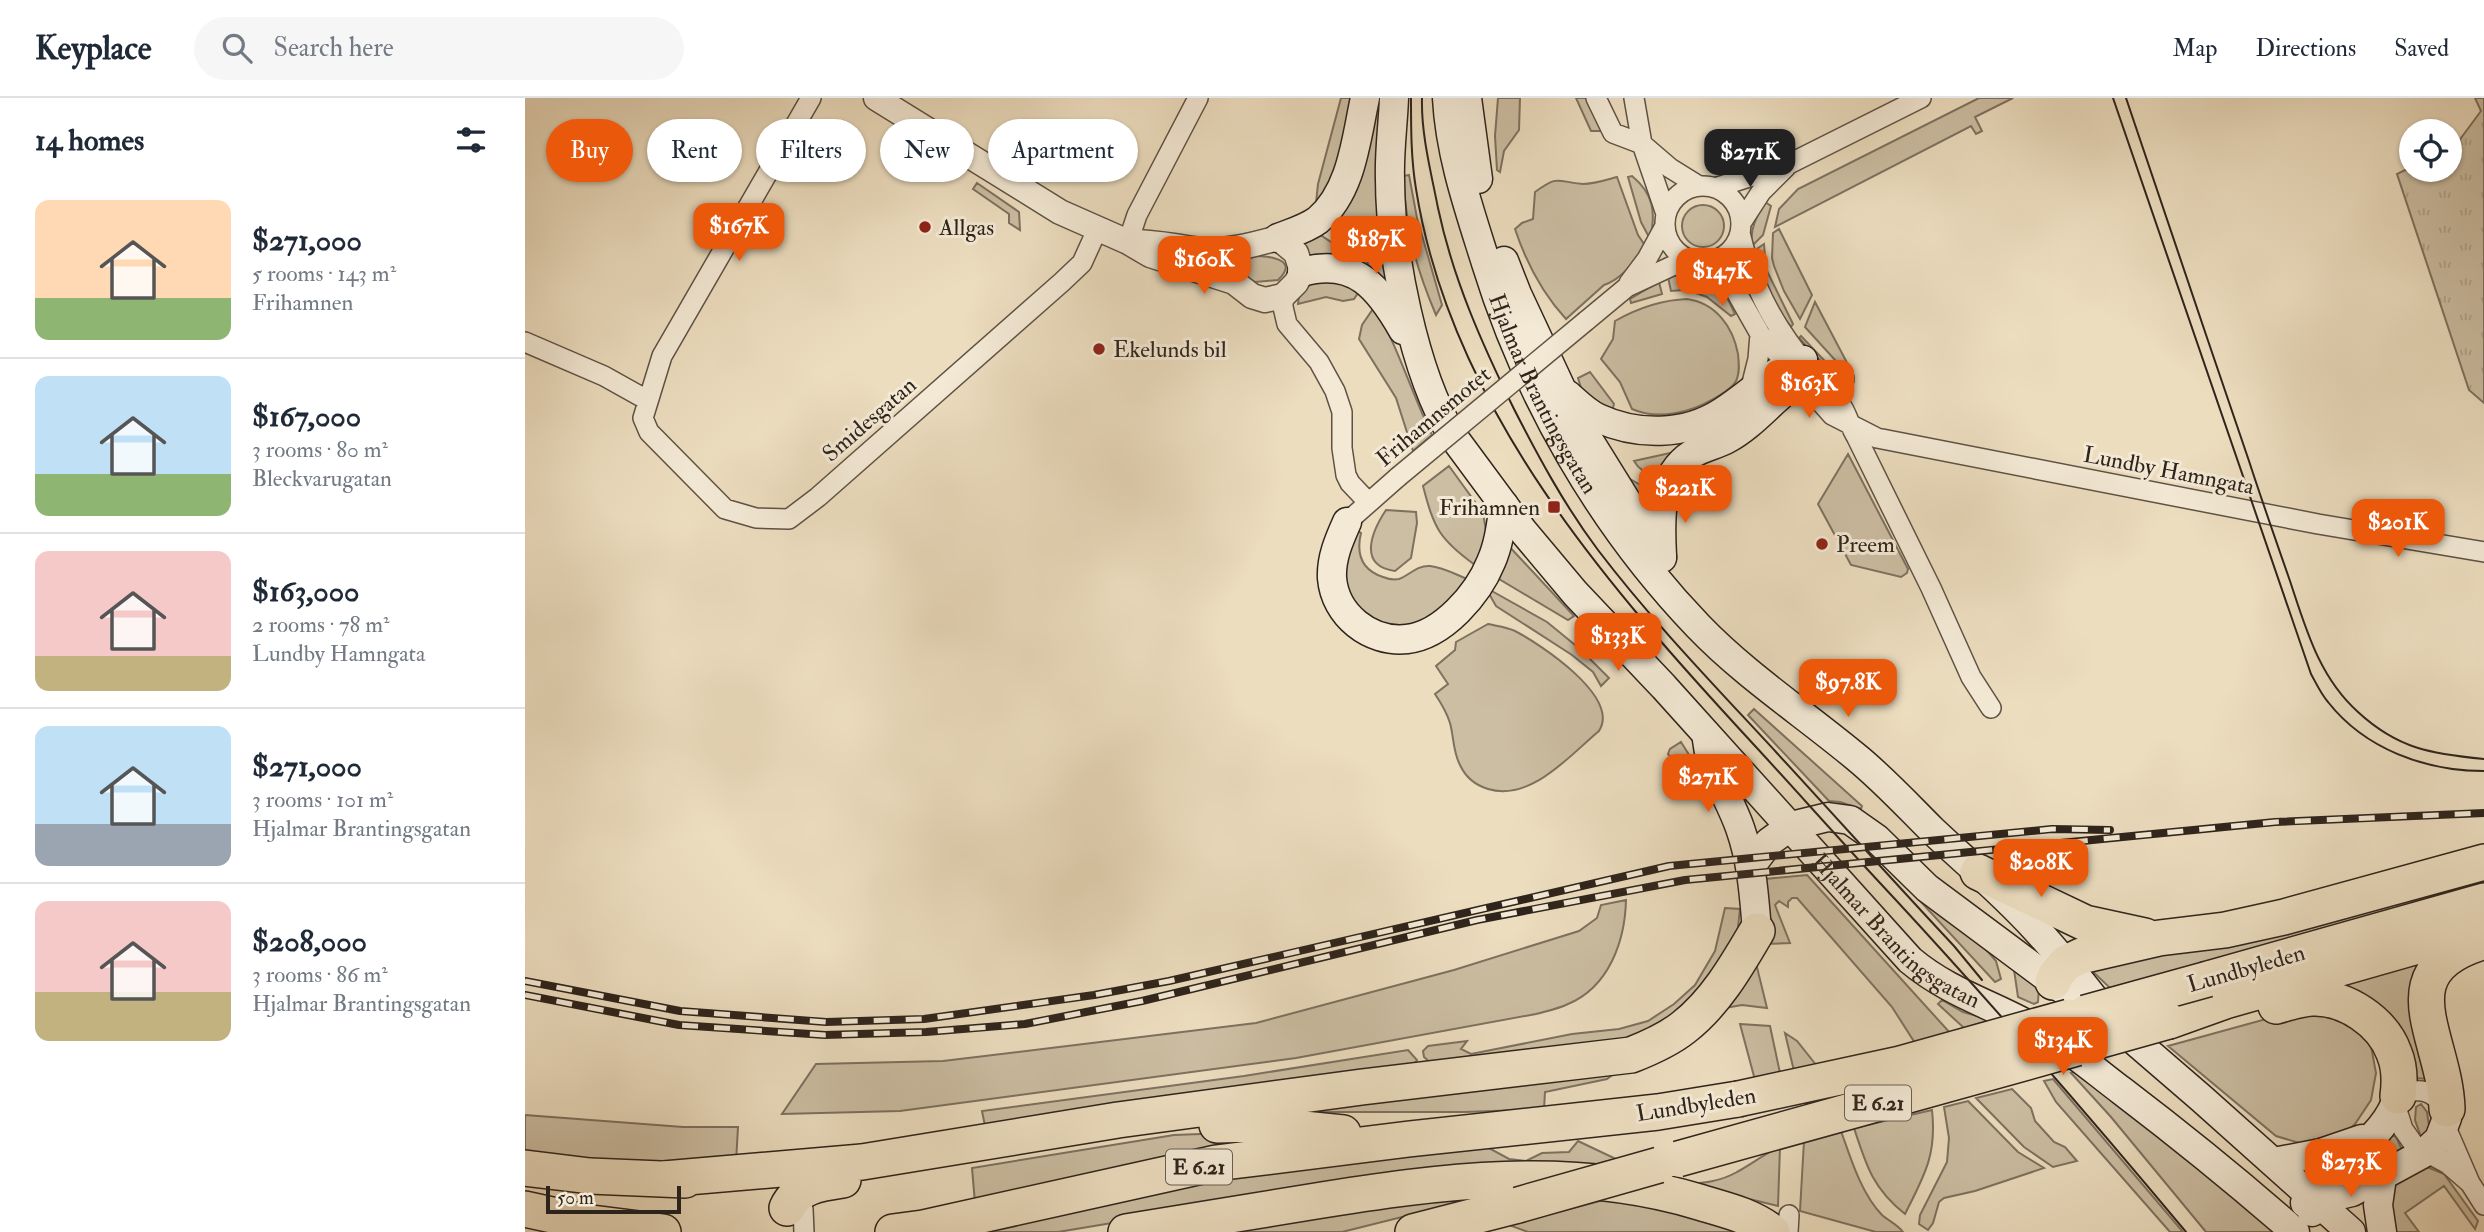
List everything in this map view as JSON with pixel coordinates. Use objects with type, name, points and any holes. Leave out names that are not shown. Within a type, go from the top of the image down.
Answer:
[{"type":"highway","points":[[2060,972],[2091,953],[2159,938],[2225,930],[2484,862]]},
{"type":"highway","points":[[1978,872],[2085,923],[2159,938]]},
{"type":"highway","name":"Lundbyleden","points":[[1412,1232],[1518,1205],[2169,1021],[2221,998],[2484,901]]},
{"type":"highway","name":"Lundbyleden","points":[[893,1232],[923,1228],[1216,1163],[1658,1112],[1738,1098],[2221,998],[2484,927]]},
{"type":"highway","points":[[664,1179],[852,1163],[1118,1120],[1631,1055],[1685,1027],[1730,975],[1757,931]]},
{"type":"highway","points":[[2446,1117],[2444,1076],[2426,1008],[2426,990],[2430,978],[2447,958],[2455,952],[2484,942]]},
{"type":"highway","points":[[2221,998],[2311,998],[2344,1004],[2373,1023],[2394,1051],[2399,1072],[2397,1100]]},
{"type":"highway","points":[[525,1168],[590,1176],[769,1186],[795,1216],[822,1183],[1161,1129],[1255,1124],[1409,1139]]},
{"type":"highway","points":[[1126,1232],[1387,1190],[1502,1178],[1611,1184],[1670,1193],[1783,1226]]},
{"type":"highway","points":[[525,1209],[584,1222],[663,1232]]},
{"type":"main road","points":[[1278,238],[1318,220],[1335,201],[1345,180],[1365,98]]},
{"type":"main road","name":"Hjalmar Brantingsgatan","points":[[1394,98],[1389,181],[1394,235],[1403,293],[1421,362],[1438,413],[1504,505],[1575,593],[1791,826],[1896,946],[1925,973],[1960,994],[2012,1016],[2052,1039],[2209,1159],[2295,1232]]},
{"type":"main road","name":"Hjalmar Brantingsgatan","points":[[1447,98],[1453,152],[1465,197],[1511,335],[1545,409],[1630,546],[1679,605],[1720,647],[1754,678],[1878,776],[2033,925],[2060,972]]},
{"type":"main road","points":[[1467,98],[1475,164],[1486,213],[1517,294],[1560,389],[1600,460],[1662,558],[1679,605]]},
{"type":"main road","points":[[1302,272],[1330,266],[1356,276],[1378,291],[1386,300],[1421,362]]},
{"type":"main road","points":[[1662,558],[1661,509],[1664,490],[1675,471],[1691,454],[1727,439],[1740,430],[1796,368]]},
{"type":"main road","points":[[1560,389],[1597,417],[1620,426],[1662,431],[1706,421],[1750,391],[1796,368]]},
{"type":"main road","points":[[1347,522],[1333,559],[1333,586],[1342,609],[1351,620],[1369,632],[1395,639],[1407,639],[1441,624],[1485,576],[1496,550],[1504,505]]},
{"type":"main road","points":[[1707,734],[1708,748],[1738,824],[1751,866],[1757,931]]},
{"type":"main road","name":"Hjalmar Brantingsgatan","points":[[1751,866],[1769,842],[1791,826],[1835,817],[1850,820],[1864,828],[1927,888],[2060,972],[2351,1232]]},
{"type":"main road","points":[[2052,1039],[2049,997],[2060,972]]},
{"type":"main road","points":[[2310,1232],[2316,1200],[2330,1176],[2375,1134],[2397,1100]]},
{"type":"main road","points":[[2209,1159],[2281,1199],[2294,1203],[2340,1196],[2382,1177],[2424,1153],[2439,1139],[2446,1117]]},
{"type":"main road","points":[[2274,1162],[2321,1153],[2375,1134]]},
{"type":"main road","points":[[2382,1177],[2378,1205],[2382,1232]]},
{"type":"street","points":[[525,342],[604,376],[647,400],[662,356],[811,98]]},
{"type":"street","points":[[876,98],[1060,212],[1128,242],[1150,255],[1234,282],[1252,296],[1265,300],[1283,296],[1296,283],[1302,272],[1296,253],[1278,238],[1232,250],[1203,250],[1152,241],[1128,242]]},
{"type":"street","points":[[1128,242],[1142,205],[1198,98]]},
{"type":"street","points":[[1596,98],[1613,133],[1642,144],[1670,168],[1733,201],[1739,211],[1740,228]]},
{"type":"street","points":[[1634,98],[1642,144],[1673,247],[1697,261],[1713,261],[1734,247],[1740,228],[1761,192],[1789,164]]},
{"type":"street","points":[[1666,220],[1671,204],[1678,195],[1789,164],[1921,98]]},
{"type":"street","name":"Frihamnsmotet","points":[[1627,287],[1647,259],[1666,220]]},
{"type":"street","name":"Lundby Hamngata","points":[[1740,228],[1754,280],[1796,368]]},
{"type":"street","name":"Smidesgatan","points":[[647,400],[643,418],[649,432],[725,509],[756,518],[789,519],[818,497],[1062,282],[1082,263],[1097,230]]},
{"type":"street","name":"Frihamnsmotet","points":[[1347,522],[1627,287],[1672,266],[1697,261]]},
{"type":"street","name":"Lundby Hamngata","points":[[1697,261],[1730,281],[1760,334],[1796,368],[1832,415],[1877,438],[2318,524],[2484,552]]},
{"type":"street","name":"Frihamnsmotet","points":[[1283,296],[1287,324],[1319,362],[1335,391],[1342,412],[1342,448],[1346,475],[1350,483],[1369,502]]},
{"type":"street","points":[[1750,391],[1758,359],[1760,334]]},
{"type":"street","name":"Lundby Hamngata","points":[[1848,424],[1925,576],[1971,677],[1991,708]]},
{"type":"street","points":[[2470,1183],[2448,1164],[2424,1153],[2409,1139],[2397,1100],[2416,1089],[2428,1091],[2446,1117],[2470,1183],[2484,1205]]},
{"type":"green space","points":[[1341,98],[1356,98],[1337,181],[1316,203],[1318,184]]},
{"type":"green space","points":[[1370,98],[1384,98],[1388,278],[1383,282],[1370,272],[1363,247],[1328,222]]},
{"type":"green space","points":[[1498,98],[1520,98],[1519,130],[1504,151],[1500,172],[1497,170],[1495,136]]},
{"type":"green space","points":[[1576,98],[1587,98],[1602,131],[1591,131]]},
{"type":"green space","points":[[1979,98],[2013,98],[1975,117],[1982,131],[1976,134],[1971,126],[1775,227],[1779,209],[1798,189]]},
{"type":"green space","points":[[2475,98],[2484,98],[2484,403],[2469,390],[2400,182],[2462,182],[2462,137],[2481,111]]},
{"type":"green space","points":[[1409,175],[1417,218],[1442,305],[1436,315],[1422,279],[1409,231],[1403,176]]},
{"type":"green space","points":[[1632,176],[1645,190],[1651,204],[1653,221],[1650,239],[1641,222],[1628,177]]},
{"type":"green space","points":[[1617,177],[1638,235],[1646,247],[1622,274],[1604,285],[1566,319],[1549,299],[1536,277],[1515,229],[1533,219],[1535,192],[1549,183],[1558,180],[1587,184]]},
{"type":"green space","points":[[977,183],[1019,212],[1020,230],[1009,223],[1009,214],[973,189]]},
{"type":"green space","points":[[1765,202],[1771,206],[1763,235],[1753,245],[1753,228]]},
{"type":"green space","points":[[1703,205],[1718,211],[1724,226],[1718,241],[1703,247],[1688,241],[1682,226],[1688,211]]},
{"type":"green space","points":[[1779,229],[1812,295],[1800,319],[1784,291],[1772,258],[1773,233]]},
{"type":"green space","points":[[1316,231],[1341,249],[1351,262],[1310,258],[1301,239]]},
{"type":"green space","points":[[1764,244],[1766,269],[1793,324],[1791,327],[1773,300],[1757,261],[1754,251]]},
{"type":"green space","points":[[1230,256],[1269,257],[1285,264],[1285,271],[1278,280],[1255,282],[1228,269]]},
{"type":"green space","points":[[1680,275],[1704,280],[1683,290],[1671,291],[1668,277]]},
{"type":"green space","points":[[1341,280],[1358,293],[1354,299],[1343,301],[1326,297],[1298,304],[1299,296],[1307,284]]},
{"type":"green space","points":[[1659,282],[1662,294],[1631,303],[1630,299]]},
{"type":"green space","points":[[1712,283],[1726,295],[1735,314],[1731,316],[1707,297],[1693,292]]},
{"type":"green space","points":[[1687,299],[1707,305],[1727,326],[1738,354],[1739,371],[1736,381],[1730,389],[1715,398],[1685,411],[1653,414],[1632,409],[1620,382],[1601,359],[1613,339],[1615,321],[1650,306]]},
{"type":"green space","points":[[1815,302],[1854,376],[1854,381],[1805,327]]},
{"type":"green space","points":[[1375,306],[1391,337],[1432,435],[1413,451],[1396,398],[1359,339],[1362,325]]},
{"type":"green space","points":[[1801,336],[1841,378],[1844,386],[1799,338]]},
{"type":"green space","points":[[1590,372],[1614,404],[1611,416],[1585,401],[1578,378]]},
{"type":"green space","points":[[1679,451],[1658,478],[1645,472],[1634,461]]},
{"type":"green space","points":[[1848,454],[1908,569],[1901,577],[1851,565],[1818,504]]},
{"type":"green space","points":[[1619,464],[1630,479],[1651,491],[1649,518]]},
{"type":"green space","points":[[1449,466],[1483,513],[1487,536],[1475,565],[1453,548],[1440,532],[1423,486]]},
{"type":"green space","points":[[1386,510],[1416,512],[1417,523],[1411,558],[1395,571],[1383,568],[1372,555],[1373,537]]},
{"type":"green space","points":[[1358,531],[1361,533],[1359,548],[1362,560],[1365,566],[1376,574],[1397,579],[1421,567],[1430,566],[1467,579],[1450,606],[1402,632],[1356,615],[1341,568]]},
{"type":"green space","points":[[1507,544],[1574,616],[1568,620],[1499,579],[1495,574]]},
{"type":"green space","points":[[1490,590],[1547,622],[1609,678],[1601,686],[1593,672],[1572,655],[1496,606],[1488,592]]},
{"type":"green space","points":[[1488,624],[1515,631],[1558,659],[1589,688],[1599,703],[1603,717],[1599,731],[1562,763],[1549,774],[1519,789],[1488,789],[1465,774],[1456,755],[1449,719],[1435,694],[1448,684],[1436,666],[1455,650],[1456,642]]},
{"type":"green space","points":[[1754,709],[1862,806],[1861,809],[1829,801],[1748,715]]},
{"type":"green space","points":[[1681,742],[1696,766],[1692,763],[1689,766],[1695,776],[1690,781],[1668,754],[1670,749]]},
{"type":"green space","points":[[2484,870],[2484,885],[2110,988],[2088,967]]},
{"type":"green space","points":[[1807,875],[1951,1034],[1915,1043],[1892,1007],[1797,898],[1788,902],[1788,907],[1779,901],[1775,905],[1790,943],[1766,944],[1765,879]]},
{"type":"green space","points":[[1924,898],[1978,940],[1996,961],[2001,979],[1995,982],[1920,901]]},
{"type":"green space","points":[[1626,900],[1618,946],[1604,974],[1582,996],[1560,1007],[1536,1014],[1296,1058],[900,1111],[782,1114],[816,1064],[943,1061],[1256,1023],[1454,970],[1579,931],[1597,918],[1601,905]]},
{"type":"green space","points":[[1725,908],[1740,909],[1737,936],[1695,1002],[1633,1038],[1433,1065],[1424,1057],[1423,1051],[1428,1046],[1467,1041],[1461,1049],[1471,1054],[1572,1034],[1619,1029],[1648,1021],[1674,1004],[1695,985],[1715,951]]},
{"type":"green space","points":[[1754,955],[1767,1008],[1742,1005],[1719,1009]]},
{"type":"green space","points":[[2415,958],[2420,972],[2429,1079],[2414,1078],[2316,990]]},
{"type":"green space","points":[[2017,969],[2039,986],[2038,1002],[2034,1004],[2018,997],[2014,970]]},
{"type":"green space","points":[[1942,1000],[1963,1012],[1991,1020],[1964,1028],[1938,1004]]},
{"type":"green space","points":[[2310,1007],[2351,1022],[2371,1046],[2376,1073],[2371,1100],[2355,1124],[2343,1135],[2306,1145],[2276,1136],[2168,1046]]},
{"type":"green space","points":[[1740,1024],[1770,1026],[1780,1073],[1755,1080]]},
{"type":"green space","points":[[1785,1033],[1797,1041],[1817,1066],[1794,1071]]},
{"type":"green space","points":[[1408,1050],[1417,1060],[1413,1066],[986,1131],[982,1111],[1244,1076]]},
{"type":"green space","points":[[1620,1069],[1607,1079],[1545,1092],[1544,1109],[1300,1112]]},
{"type":"green space","points":[[2081,1070],[2279,1232],[2206,1232],[2071,1073]]},
{"type":"green space","points":[[2053,1079],[2183,1232],[2170,1232],[2056,1102],[2044,1081]]},
{"type":"green space","points":[[2012,1089],[2031,1108],[2035,1121],[2054,1142],[2065,1147],[2077,1161],[2053,1167],[2024,1147],[1976,1098]]},
{"type":"green space","points":[[1968,1101],[2018,1152],[2044,1168],[1975,1191],[1944,1198],[1939,1202],[1928,1230],[1919,1224],[1920,1215],[1947,1162],[1949,1138],[1944,1107]]},
{"type":"green space","points":[[2421,1104],[2427,1112],[2430,1132],[2421,1137],[2415,1120],[2416,1107]]},
{"type":"green space","points":[[1932,1110],[1931,1153],[1905,1214],[1885,1195],[1872,1176],[1854,1128]]},
{"type":"green space","points":[[525,1115],[683,1127],[738,1127],[736,1162],[628,1164],[525,1152]]},
{"type":"green space","points":[[1841,1131],[1868,1197],[1882,1215],[1903,1232],[1876,1232],[1800,1211],[1804,1141]]},
{"type":"green space","points":[[1253,1132],[1255,1142],[975,1203],[972,1168],[1174,1135]]},
{"type":"green space","points":[[2391,1135],[2396,1137],[2403,1152],[2339,1184]]},
{"type":"green space","points":[[1578,1141],[1616,1159],[1574,1170],[1118,1222],[1058,1232],[960,1232],[1167,1184],[1478,1142],[1509,1159],[1526,1161],[1542,1153],[1569,1152]]},
{"type":"green space","points":[[1780,1147],[1778,1206],[1688,1184],[1725,1178]]},
{"type":"green space","points":[[2427,1167],[2444,1174],[2478,1221],[2475,1229],[2444,1186],[2405,1213],[2419,1232],[2396,1232],[2389,1210],[2392,1190],[2405,1175]]},
{"type":"green space","points":[[1530,1185],[1342,1232],[1179,1232]]},
{"type":"green space","points":[[1630,1193],[1758,1232],[1528,1232],[1509,1225]]},
{"type":"tram line","points":[[1411,98],[1414,178],[1435,270],[1463,347],[1500,421],[1544,492],[1593,559],[1646,624],[2005,1021],[2186,1232]]},
{"type":"tram line","points":[[1422,98],[1432,181],[1460,286],[1514,409],[1574,516],[1598,550],[1662,628],[1954,946],[1982,980]]},
{"type":"tram line","points":[[2113,98],[2311,674],[2325,699],[2343,718],[2378,744],[2418,762],[2484,771]]},
{"type":"tram line","points":[[2126,98],[2302,617],[2324,668],[2333,684],[2358,712],[2387,734],[2416,748],[2484,759]]},
{"type":"railway","points":[[525,995],[679,1025],[825,1035],[926,1032],[1025,1024],[1142,1001],[1477,920],[1685,880],[2275,822],[2484,813]]},
{"type":"railway","points":[[525,981],[680,1011],[826,1022],[924,1019],[1094,995],[1169,981],[1669,866],[2052,829],[2110,830]]},
{"type":"place","name":"Allgas","points":[[925,227]]},
{"type":"place","name":"Ekelunds bil","points":[[1099,349]]},
{"type":"place","name":"Frihamnen","points":[[1554,507]]},
{"type":"place","name":"Preem","points":[[1822,544]]}]
